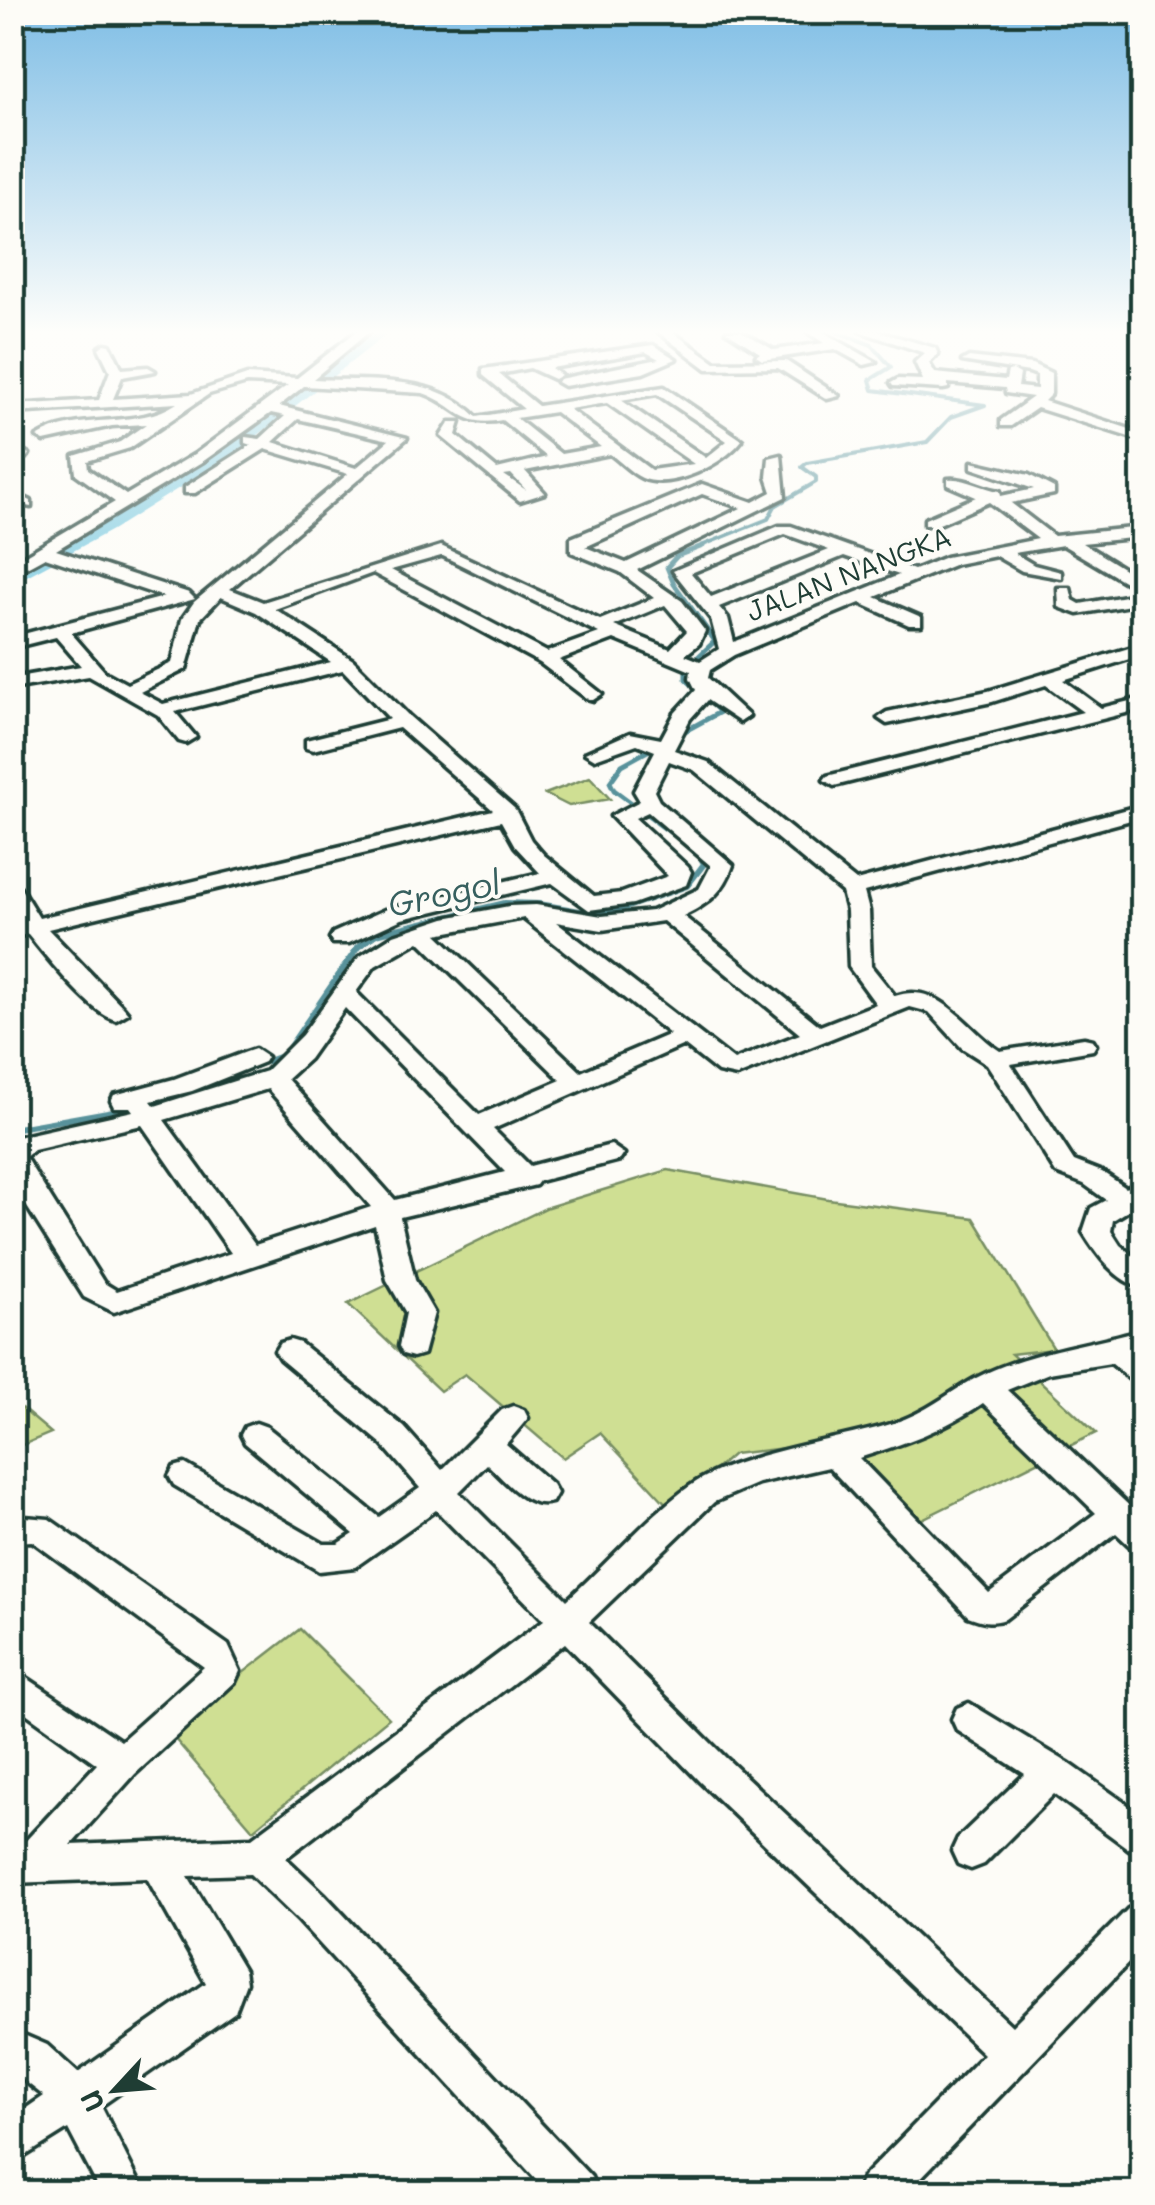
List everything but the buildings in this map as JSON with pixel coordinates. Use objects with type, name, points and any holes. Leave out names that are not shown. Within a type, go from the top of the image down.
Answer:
[{"type":"street","points":[[44,437],[58,434]]},
{"type":"street","points":[[127,503],[81,472],[141,434]]},
{"type":"street","points":[[190,490],[232,438],[240,434]]},
{"type":"street","points":[[12,570],[51,556],[127,503],[260,442],[266,434]]},
{"type":"street","points":[[128,690],[162,678],[180,665],[191,619],[200,606],[398,440],[400,436],[396,434]]},
{"type":"street","points":[[450,434],[448,436],[520,496],[537,493],[515,469]]},
{"type":"street","points":[[527,434],[558,459]]},
{"type":"street","points":[[592,434],[648,475],[706,466],[724,456],[734,440],[725,434]]},
{"type":"street","points":[[661,434],[706,466]]},
{"type":"street","points":[[232,438],[260,442],[350,470]]},
{"type":"street","points":[[491,473],[612,450]]},
{"type":"street","points":[[626,569],[780,494],[774,477],[776,458]]},
{"type":"street","points":[[977,465],[1024,478],[1049,492],[995,498]]},
{"type":"street","points":[[932,522],[995,498],[1024,478]]},
{"type":"street","points":[[953,482],[995,498],[1058,540],[1142,587]]},
{"type":"street","points":[[687,663],[696,632],[676,605],[626,569],[575,545],[702,489],[754,508]]},
{"type":"street","points":[[728,650],[724,629],[710,604],[681,572],[725,550],[785,529],[912,574]]},
{"type":"street","name":"JALAN NANGKA","points":[[687,663],[912,574],[997,550],[1142,532]]},
{"type":"street","points":[[592,694],[546,659],[377,570],[441,550],[449,552],[606,630],[687,663],[699,678],[701,694],[664,751],[644,791],[642,807]]},
{"type":"street","points":[[997,550],[1059,584],[1065,603],[1078,609],[1142,598]]},
{"type":"street","points":[[710,604],[842,551]]},
{"type":"street","points":[[12,554],[51,556],[200,606]]},
{"type":"street","points":[[262,608],[365,574]]},
{"type":"street","points":[[220,591],[262,608],[346,664],[403,721],[508,813],[522,842],[554,876],[589,904],[625,899],[678,880],[680,872],[621,816],[642,807]]},
{"type":"street","points":[[860,596],[915,621]]},
{"type":"street","points":[[12,643],[182,597]]},
{"type":"street","points":[[546,659],[666,599]]},
{"type":"street","points":[[60,630],[90,670],[164,710],[186,737]]},
{"type":"street","points":[[887,718],[1050,679],[1142,649]]},
{"type":"street","points":[[164,710],[346,664]]},
{"type":"street","points":[[12,684],[90,670]]},
{"type":"street","points":[[1050,679],[1093,715]]},
{"type":"street","points":[[701,694],[740,716]]},
{"type":"street","points":[[834,780],[1142,704]]},
{"type":"street","points":[[313,744],[403,721]]},
{"type":"street","points":[[595,753],[638,736],[701,766],[852,889],[858,911],[860,967],[890,1006]]},
{"type":"street","points":[[845,754],[867,771]]},
{"type":"street","points":[[136,1105],[272,1078],[346,995],[360,968],[390,947],[448,924],[529,911],[604,923],[666,913],[704,896],[721,876],[722,865],[642,807]]},
{"type":"street","points":[[852,889],[1142,811]]},
{"type":"street","points":[[21,928],[149,901],[508,813]]},
{"type":"street","points":[[341,938],[370,924],[493,888],[554,876]]},
{"type":"street","points":[[12,892],[21,928],[116,1013]]},
{"type":"street","points":[[529,911],[685,1036],[734,1068],[909,999],[930,1003],[970,1043],[996,1059],[1059,1161],[1138,1193]]},
{"type":"street","points":[[666,913],[817,1036]]},
{"type":"street","points":[[370,924],[390,947]]},
{"type":"street","points":[[424,934],[576,1081]]},
{"type":"street","points":[[346,995],[527,1179]]},
{"type":"street","points":[[475,1127],[685,1036]]},
{"type":"street","points":[[996,1059],[1084,1045]]},
{"type":"street","points":[[255,1057],[136,1105],[26,1143],[13,1158],[94,1290],[108,1300],[122,1301],[387,1212],[527,1179],[610,1154]]},
{"type":"street","points":[[272,1078],[387,1212],[401,1280],[420,1313],[414,1346]]},
{"type":"street","points":[[136,1105],[250,1258]]},
{"type":"street","points":[[1138,1193],[1100,1215],[1096,1232],[1110,1252],[1142,1278]]},
{"type":"street","points":[[21,1864],[257,1856],[345,1794],[567,1622],[703,1493],[753,1472],[910,1430],[947,1413],[985,1387],[1068,1357],[1129,1346],[1142,1373]]},
{"type":"street","points":[[290,1351],[431,1474],[440,1492],[713,1770],[1014,2055]]},
{"type":"street","points":[[985,1387],[1142,1538]]},
{"type":"street","points":[[185,1476],[319,1558],[344,1557],[440,1492],[513,1418]]},
{"type":"street","points":[[256,1435],[378,1535]]},
{"type":"street","points":[[486,1446],[541,1493]]},
{"type":"street","points":[[835,1453],[980,1606],[993,1609],[1116,1516]]},
{"type":"street","points":[[12,1529],[38,1528],[216,1655],[223,1666],[210,1686],[122,1762],[21,1864]]},
{"type":"street","points":[[12,1683],[122,1762]]},
{"type":"street","points":[[969,1719],[1094,1796],[1142,1837]]},
{"type":"street","points":[[971,1851],[1051,1772]]},
{"type":"street","points":[[257,1856],[311,1907],[576,2192]]},
{"type":"street","points":[[12,2143],[213,2006],[226,1988],[224,1970],[156,1860]]},
{"type":"street","points":[[878,2192],[1142,1922]]},
{"type":"street","points":[[12,2050],[44,2067],[75,2100],[122,2192]]},
{"type":"green space","points":[[590,777],[610,799],[569,806],[545,794]]},
{"type":"green space","points":[[668,1170],[828,1199],[974,1218],[1054,1349],[1011,1354],[1096,1433],[916,1522],[844,1441],[733,1454],[671,1509],[600,1433],[563,1458],[465,1374],[440,1391],[348,1304],[548,1207]]},
{"type":"green space","points":[[13,1401],[51,1433],[13,1449]]},
{"type":"green space","points":[[300,1629],[389,1718],[253,1830],[168,1731]]},
{"type":"waterway","points":[[12,580],[139,509],[253,434]]},
{"type":"waterway","name":"Grogol","points":[[696,548],[768,519],[775,506],[816,482],[816,477],[802,467],[807,463],[927,442],[935,434]]},
{"type":"waterway","name":"Grogol","points":[[685,731],[720,712],[686,679],[686,668],[715,641],[674,584],[667,567],[677,556],[703,546]]},
{"type":"waterway","name":"Grogol","points":[[651,749],[622,765],[610,782],[614,790],[660,824]]},
{"type":"waterway","name":"Grogol","points":[[657,822],[687,844]]},
{"type":"waterway","name":"Grogol","points":[[148,1105],[284,1055],[358,947],[376,934],[505,903],[539,904],[597,914],[616,911],[687,886],[704,864],[700,856]]},
{"type":"waterway","name":"Grogol","points":[[12,1129],[136,1107]]}]
